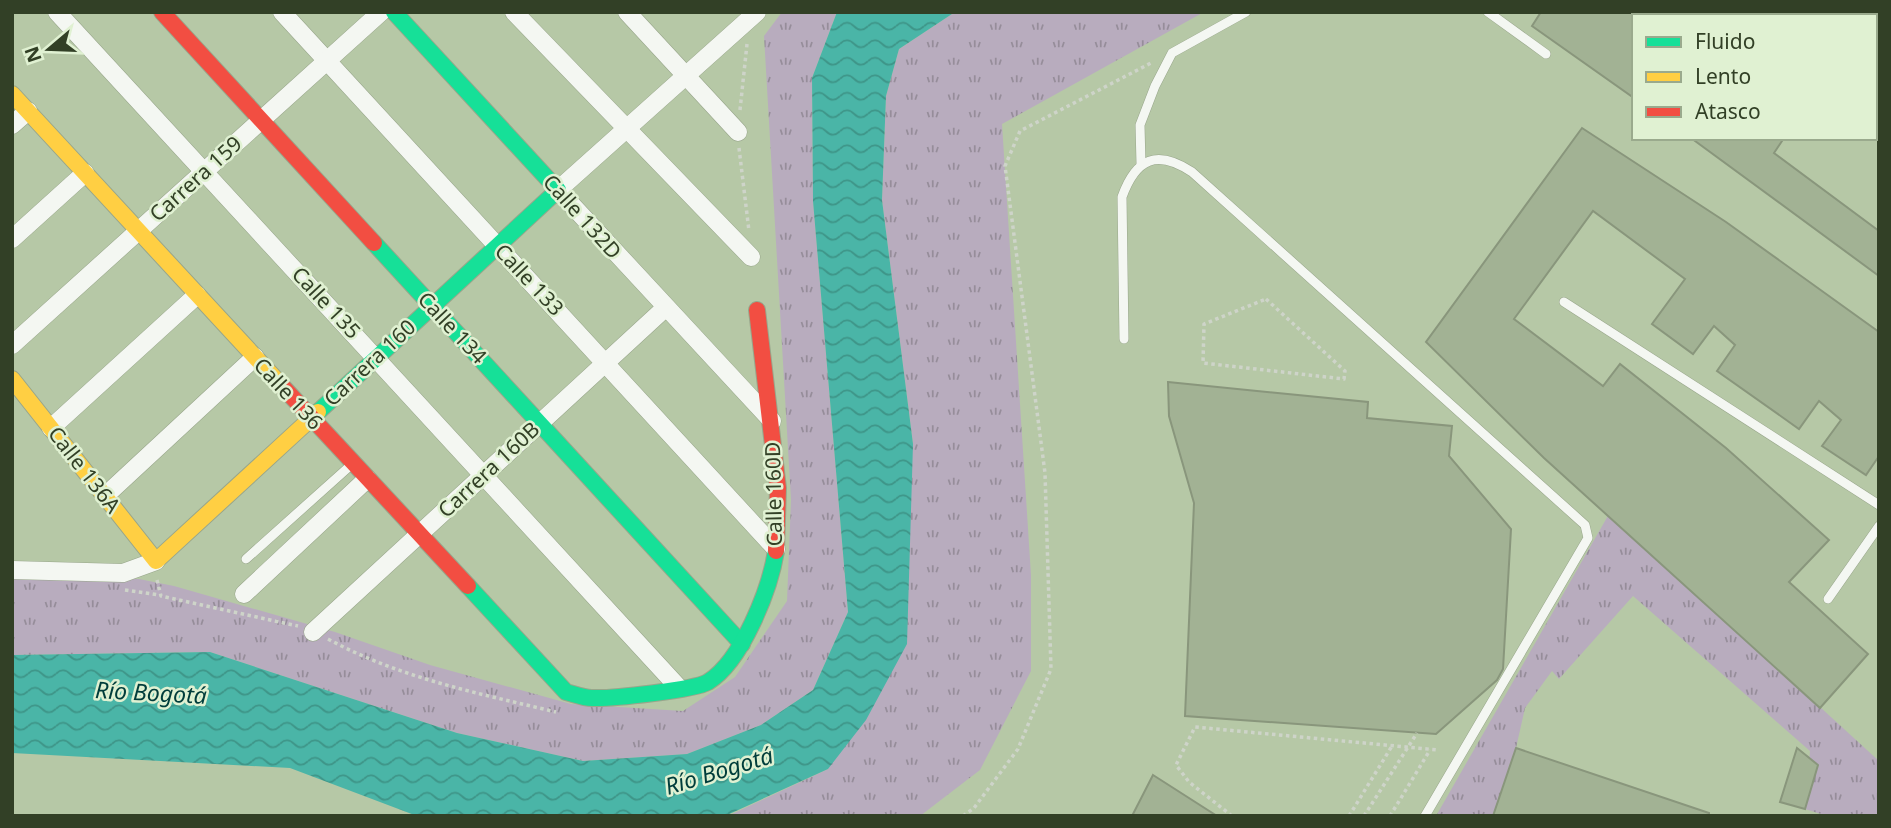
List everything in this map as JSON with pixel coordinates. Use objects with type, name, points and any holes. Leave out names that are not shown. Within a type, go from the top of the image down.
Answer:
[{"type":"street","name":"Calle 135","points":[[57,12],[679,688]]},
{"type":"street","name":"Calle 134","points":[[162,12],[742,644]]},
{"type":"street","name":"Calle 133","points":[[282,12],[776,548]]},
{"type":"street","name":"Carrera 159","points":[[12,345],[381,12]]},
{"type":"street","name":"Calle 132D","points":[[394,12],[664,309],[772,421]]},
{"type":"street","points":[[514,12],[625,130],[751,257]]},
{"type":"street","points":[[627,12],[737,132]]},
{"type":"street","name":"Carrera 160","points":[[12,570],[123,573],[156,561],[751,14]]},
{"type":"street","name":"Calle 136","points":[[12,94],[566,692]]},
{"type":"street","points":[[12,125],[28,111]]},
{"type":"street","points":[[12,239],[85,173]]},
{"type":"street","points":[[51,428],[197,295]]},
{"type":"street","name":"Carrera 160B","points":[[313,632],[664,309]]},
{"type":"street","name":"Calle 160D","points":[[566,692],[589,698],[615,698],[707,683],[729,663],[742,644],[773,570],[776,548],[778,488],[757,310]]},
{"type":"street","points":[[105,496],[255,357]]},
{"type":"street","name":"Calle 136A","points":[[12,379],[156,561]]},
{"type":"street","points":[[244,594],[367,479]]},
{"type":"lane","points":[[1141,164],[1140,125],[1155,86],[1172,53],[1246,12]]},
{"type":"lane","points":[[1488,12],[1546,54]]},
{"type":"lane","points":[[1125,339],[1122,197],[1130,176],[1141,164],[1154,160],[1173,160],[1192,172],[1585,526],[1588,538],[1424,816]]},
{"type":"lane","points":[[1564,302],[1879,505]]},
{"type":"lane","points":[[246,559],[352,464]]},
{"type":"lane","points":[[1828,599],[1879,526]]},
{"type":"path","points":[[963,816],[974,808],[1018,749],[1051,669],[1045,473],[1005,166],[1020,131],[1172,53]]},
{"type":"path","points":[[1266,299],[1345,371],[1343,381],[1203,363],[1204,324],[1266,299]]},
{"type":"path","points":[[156,561],[157,590],[161,596],[227,612],[291,623],[364,659],[417,678],[558,712]]},
{"type":"path","points":[[1232,816],[1189,782],[1176,765],[1195,727],[1438,750]]},
{"type":"path","points":[[1364,816],[1417,733]]},
{"type":"path","points":[[1349,816],[1392,746]]},
{"type":"path","points":[[1391,816],[1430,750]]},
{"type":"green space","points":[[782,12],[837,12],[812,78],[813,201],[848,612],[813,690],[761,725],[687,754],[583,761],[457,733],[210,652],[12,655],[12,577],[139,579],[174,586],[335,632],[430,665],[571,704],[683,711],[735,677],[787,601],[791,500],[764,36]]},
{"type":"green space","points":[[955,12],[1204,12],[1002,124],[1031,575],[1031,671],[980,770],[920,816],[728,816],[828,769],[913,444],[882,200],[886,96],[899,49]]},
{"type":"green space","points":[[1609,514],[1879,761],[1879,816],[1827,816],[1805,809],[1810,751],[1633,596],[1559,679],[1552,671],[1525,708],[1516,748],[1493,816],[1436,816]]},
{"type":"water","name":"Río Bogotá","points":[[837,12],[955,12],[899,49],[886,96],[882,200],[913,444],[907,644],[866,720],[828,769],[725,816],[417,816],[290,768],[12,753],[12,655],[210,652],[457,733],[583,761],[687,754],[761,725],[813,690],[848,612],[813,201],[812,78]]},
{"type":"building","points":[[1541,12],[1634,12],[1632,97],[1532,26]]},
{"type":"building","points":[[1582,128],[1726,222],[1879,332],[1879,456],[1866,475],[1822,446],[1841,420],[1819,401],[1799,429],[1717,371],[1735,345],[1714,326],[1693,354],[1652,324],[1685,279],[1593,211],[1514,319],[1603,386],[1620,364],[1726,448],[1829,540],[1789,582],[1868,654],[1820,708],[1544,458],[1426,342]]},
{"type":"building","points":[[1694,140],[1783,140],[1774,153],[1879,231],[1879,276]]},
{"type":"building","points":[[1168,382],[1368,402],[1367,418],[1452,426],[1449,456],[1511,529],[1503,669],[1497,680],[1436,734],[1185,716],[1194,503],[1169,416]]},
{"type":"building","points":[[1516,748],[1709,813],[1709,816],[1493,816]]},
{"type":"building","points":[[1797,748],[1818,765],[1805,809],[1780,802]]},
{"type":"building","points":[[1153,775],[1217,816],[1132,816]]},
{"type":"traffic: fast","points":[[318,412],[558,190],[394,12]]},
{"type":"traffic: fast","points":[[374,243],[742,644]]},
{"type":"traffic: fast","points":[[468,586],[566,692],[582,697],[602,698],[670,691],[708,682],[732,658],[761,604],[776,551]]},
{"type":"traffic: slow","points":[[12,94],[282,386]]},
{"type":"traffic: slow","points":[[12,379],[156,561],[318,412]]},
{"type":"traffic: jam","points":[[162,12],[374,243]]},
{"type":"traffic: jam","points":[[757,310],[778,488],[776,551]]},
{"type":"traffic: jam","points":[[282,386],[468,586]]}]
